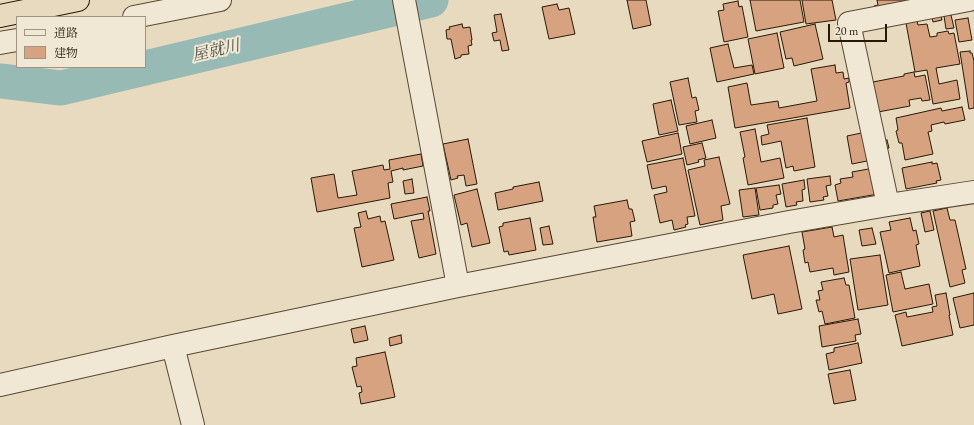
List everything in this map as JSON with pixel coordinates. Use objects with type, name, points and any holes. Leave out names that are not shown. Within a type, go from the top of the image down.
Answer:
[{"type":"highway","points":[[0,12],[63,0]]},
{"type":"highway","points":[[0,16],[78,0]]},
{"type":"street","points":[[139,16],[220,0]]},
{"type":"street","points":[[404,0],[458,286]]},
{"type":"street","points":[[888,205],[849,23],[969,0]]},
{"type":"street","points":[[0,43],[16,40]]},
{"type":"street","points":[[0,385],[173,346],[458,286],[789,222],[974,192]]},
{"type":"street","points":[[173,346],[193,425]]},
{"type":"building","points":[[627,0],[646,0],[651,25],[633,29]]},
{"type":"building","points":[[750,0],[800,0],[804,22],[756,31]]},
{"type":"building","points":[[802,0],[832,0],[836,20],[806,24]]},
{"type":"building","points":[[877,0],[910,0],[911,5],[876,12],[874,6],[878,5]]},
{"type":"building","points":[[738,1],[739,7],[742,6],[748,37],[724,42],[718,11],[724,10],[723,4]]},
{"type":"building","points":[[557,4],[559,10],[569,8],[575,34],[549,39],[542,7]]},
{"type":"building","points":[[940,11],[942,20],[933,22],[931,13]]},
{"type":"building","points":[[501,14],[509,50],[502,51],[500,40],[494,41],[492,33],[497,32],[494,15]]},
{"type":"building","points":[[951,15],[954,28],[946,29],[944,16]]},
{"type":"building","points":[[968,18],[972,40],[959,42],[955,20]]},
{"type":"building","points":[[917,21],[918,25],[927,24],[930,37],[937,36],[937,33],[948,31],[949,34],[954,33],[960,64],[936,68],[939,84],[957,80],[960,99],[933,104],[927,70],[915,72],[906,23]]},
{"type":"building","points":[[462,24],[463,28],[470,27],[472,45],[468,46],[469,54],[461,55],[461,57],[455,59],[451,39],[447,39],[446,30],[450,29],[449,27]]},
{"type":"building","points":[[815,24],[823,59],[794,66],[792,58],[786,59],[780,32]]},
{"type":"building","points":[[777,33],[784,68],[755,74],[748,39]]},
{"type":"building","points":[[728,44],[734,68],[752,65],[754,74],[717,82],[710,48]]},
{"type":"building","points":[[970,51],[974,61],[974,108],[969,109],[960,52]]},
{"type":"building","points":[[835,65],[836,73],[843,72],[844,79],[849,78],[849,82],[846,83],[850,108],[735,128],[728,87],[747,83],[751,105],[778,101],[779,108],[817,101],[811,69]]},
{"type":"building","points":[[914,72],[915,77],[925,75],[930,100],[922,101],[921,98],[909,100],[910,106],[878,112],[873,82],[904,76],[904,74]]},
{"type":"building","points":[[688,78],[692,98],[696,97],[699,110],[695,111],[697,122],[679,125],[670,82]]},
{"type":"building","points":[[671,100],[678,131],[659,135],[653,104]]},
{"type":"building","points":[[962,107],[965,120],[931,125],[932,131],[928,132],[933,154],[905,160],[902,143],[899,143],[896,131],[898,130],[896,118],[941,108],[942,111]]},
{"type":"building","points":[[807,118],[815,167],[794,171],[793,166],[786,168],[781,141],[762,145],[761,136],[769,134],[767,125]]},
{"type":"building","points":[[712,120],[716,138],[690,144],[686,126]]},
{"type":"building","points":[[755,129],[761,162],[780,158],[784,178],[748,185],[743,158],[745,157],[740,132]]},
{"type":"building","points":[[866,132],[872,160],[852,164],[847,136]]},
{"type":"building","points":[[678,133],[682,154],[647,162],[642,141]]},
{"type":"building","points":[[468,139],[477,184],[466,186],[464,175],[457,176],[458,178],[451,180],[443,144]]},
{"type":"building","points":[[887,140],[889,148],[884,149],[882,141]]},
{"type":"building","points":[[702,143],[706,158],[698,160],[699,162],[687,165],[683,147]]},
{"type":"building","points":[[421,154],[423,166],[391,171],[393,182],[388,183],[390,198],[317,212],[311,178],[334,174],[338,198],[357,195],[352,171],[383,165],[384,170],[390,169],[389,160]]},
{"type":"building","points":[[719,157],[730,204],[721,206],[723,220],[700,225],[688,170],[705,166],[704,160]]},
{"type":"building","points":[[683,158],[695,216],[687,217],[688,224],[685,225],[686,227],[674,230],[672,220],[660,223],[654,195],[667,192],[666,186],[652,189],[647,165]]},
{"type":"building","points":[[932,162],[932,164],[937,163],[941,180],[936,181],[937,183],[906,189],[902,168]]},
{"type":"building","points":[[874,168],[878,194],[838,201],[835,185],[841,183],[840,179],[853,177],[852,172]]},
{"type":"building","points":[[830,176],[831,185],[826,186],[828,196],[823,197],[824,200],[810,202],[807,179]]},
{"type":"building","points":[[412,179],[414,193],[405,194],[403,181]]},
{"type":"building","points":[[804,180],[805,189],[802,190],[803,201],[796,202],[797,205],[786,207],[782,184]]},
{"type":"building","points":[[539,182],[543,201],[498,210],[495,193],[513,189],[513,187]]},
{"type":"building","points":[[779,185],[781,194],[776,195],[778,204],[773,205],[773,208],[760,210],[756,188]]},
{"type":"building","points":[[755,188],[759,215],[743,217],[739,190]]},
{"type":"building","points":[[477,189],[490,243],[472,247],[467,223],[461,225],[454,195]]},
{"type":"building","points":[[427,197],[436,254],[419,258],[411,221],[424,219],[423,213],[394,219],[391,204]]},
{"type":"building","points":[[627,200],[629,209],[632,209],[635,221],[630,222],[632,236],[597,242],[593,217],[596,217],[594,206]]},
{"type":"building","points":[[947,208],[950,220],[955,220],[966,269],[962,270],[965,283],[950,287],[933,211]]},
{"type":"building","points":[[366,211],[368,219],[380,216],[381,222],[385,221],[394,260],[362,267],[354,228],[361,227],[358,213]]},
{"type":"building","points":[[930,211],[934,230],[925,232],[921,213]]},
{"type":"building","points":[[530,218],[536,250],[509,255],[508,251],[504,252],[499,227],[503,226],[503,223]]},
{"type":"building","points":[[910,218],[913,231],[916,230],[919,244],[916,245],[920,266],[889,273],[880,232],[891,230],[889,222]]},
{"type":"building","points":[[549,226],[553,244],[543,245],[540,228]]},
{"type":"building","points":[[832,227],[834,237],[843,235],[849,272],[834,275],[833,268],[810,272],[808,262],[805,263],[803,250],[805,249],[802,232]]},
{"type":"building","points":[[872,228],[876,244],[862,246],[859,230]]},
{"type":"building","points":[[789,246],[802,309],[778,314],[774,294],[752,299],[743,255]]},
{"type":"building","points":[[880,255],[888,305],[858,310],[850,259]]},
{"type":"building","points":[[901,272],[905,289],[929,284],[933,304],[893,312],[886,275]]},
{"type":"building","points":[[844,278],[846,285],[849,285],[855,318],[825,324],[822,311],[819,312],[816,300],[820,300],[818,291],[823,290],[821,282]]},
{"type":"building","points":[[946,293],[953,335],[902,346],[895,315],[906,312],[907,317],[933,312],[932,307],[937,306],[935,295]]},
{"type":"building","points":[[974,293],[974,325],[960,328],[953,298]]},
{"type":"building","points":[[858,319],[861,334],[855,335],[856,341],[822,347],[819,326]]},
{"type":"building","points":[[365,326],[368,340],[354,343],[351,329]]},
{"type":"building","points":[[401,335],[402,343],[390,346],[389,338]]},
{"type":"building","points":[[858,343],[862,363],[829,370],[826,354],[834,352],[834,348]]},
{"type":"building","points":[[385,352],[395,397],[361,404],[359,393],[362,392],[361,386],[357,387],[352,367],[357,366],[356,358]]},
{"type":"building","points":[[850,370],[856,400],[834,404],[828,374]]},
{"type":"waterway","name":"屋就川","points":[[146,68],[431,0]]},
{"type":"waterway","name":"屋就川","points":[[0,81],[61,88],[145,68]]}]
